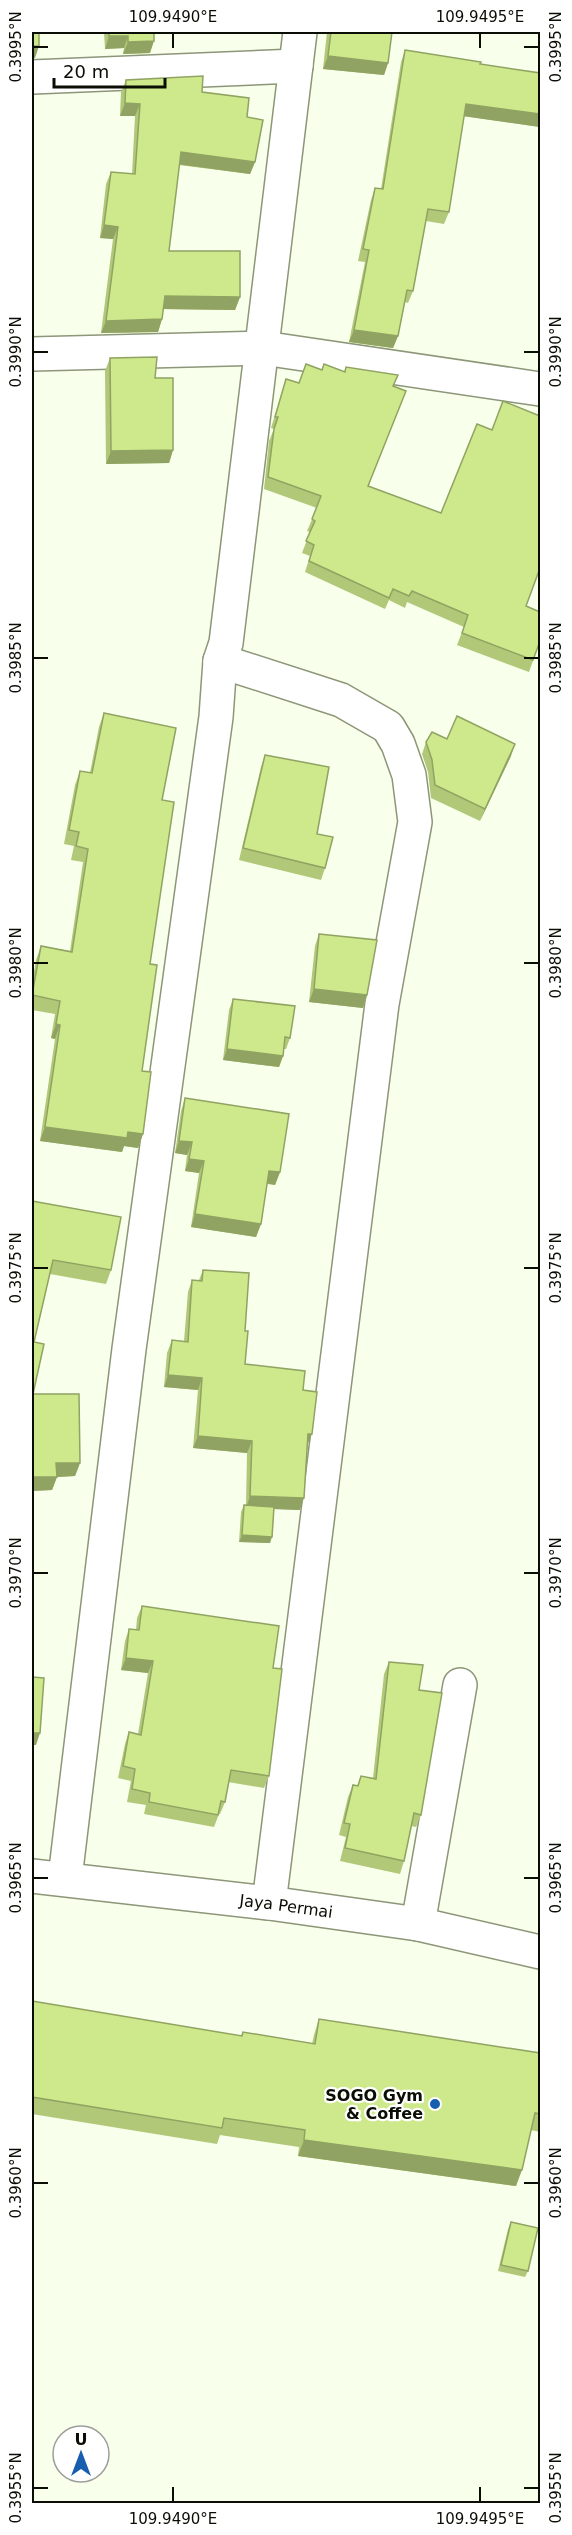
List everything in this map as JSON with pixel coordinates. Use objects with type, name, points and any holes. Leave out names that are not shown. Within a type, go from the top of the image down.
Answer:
[{"type":"street","points":[[65,1878],[129,1349],[216,717],[300,32]]},
{"type":"street","points":[[32,77],[296,66]]},
{"type":"street","points":[[32,354],[263,348],[540,388]]},
{"type":"street","points":[[223,652],[341,700],[388,727],[398,744],[409,775],[415,822],[382,1004],[269,1903]]},
{"type":"street","points":[[418,1924],[460,1685]]},
{"type":"street","name":"Jaya Permai","points":[[32,1876],[269,1903],[418,1924],[540,1952]]},
{"type":"building","points":[[32,32],[39,32],[39,46],[32,46]]},
{"type":"building","points":[[109,32],[154,32],[154,41],[128,42],[128,36],[109,36]]},
{"type":"building","points":[[331,32],[392,32],[388,63],[328,56]]},
{"type":"building","points":[[405,50],[540,73],[540,114],[466,104],[449,212],[428,209],[413,291],[407,290],[398,336],[354,330],[369,250],[363,249],[375,188],[383,189]]},
{"type":"building","points":[[203,76],[202,92],[249,98],[247,117],[263,120],[255,162],[181,152],[169,251],[240,251],[240,297],[165,296],[162,319],[106,321],[118,227],[104,225],[111,172],[135,174],[140,104],[125,103],[126,80]]},
{"type":"building","points":[[157,357],[155,378],[173,378],[173,450],[111,451],[110,358]]},
{"type":"building","points":[[306,364],[322,370],[324,364],[345,372],[346,367],[398,375],[393,386],[406,391],[368,486],[441,513],[477,424],[492,430],[503,401],[540,416],[540,568],[526,606],[540,612],[540,641],[533,660],[462,633],[468,615],[412,591],[409,596],[393,589],[389,598],[309,561],[314,545],[306,541],[315,521],[312,519],[321,496],[268,477],[274,429],[278,417],[275,417],[286,379],[299,383]]},
{"type":"building","points":[[104,713],[176,728],[162,800],[174,802],[150,964],[157,965],[142,1071],[151,1072],[143,1134],[128,1132],[127,1138],[45,1127],[60,1025],[56,1024],[60,1001],[32,995],[41,946],[72,952],[88,849],[76,846],[79,832],[69,830],[80,771],[92,773]]},
{"type":"building","points":[[457,716],[515,744],[485,809],[435,785],[432,760],[426,742],[432,732],[447,739]]},
{"type":"building","points":[[265,755],[329,767],[317,834],[333,837],[325,868],[243,848]]},
{"type":"building","points":[[319,934],[377,940],[367,995],[314,989]]},
{"type":"building","points":[[233,999],[295,1006],[290,1038],[285,1037],[283,1056],[227,1049]]},
{"type":"building","points":[[185,1098],[289,1114],[280,1172],[269,1171],[261,1224],[195,1214],[204,1161],[189,1159],[192,1142],[179,1141]]},
{"type":"building","points":[[32,1201],[121,1217],[111,1270],[53,1260],[34,1342],[44,1344],[33,1394],[79,1394],[80,1463],[56,1463],[57,1477],[32,1477]]},
{"type":"building","points":[[203,1270],[249,1273],[245,1364],[305,1371],[303,1390],[317,1392],[312,1434],[308,1434],[304,1498],[250,1496],[252,1441],[198,1436],[202,1378],[168,1375],[172,1340],[188,1342],[192,1280],[202,1281]]},
{"type":"building","points":[[244,1505],[274,1507],[272,1537],[242,1535]]},
{"type":"building","points":[[142,1606],[279,1626],[273,1668],[282,1669],[269,1776],[231,1770],[225,1802],[221,1801],[218,1815],[149,1802],[150,1793],[132,1789],[135,1769],[123,1766],[129,1732],[141,1735],[153,1661],[126,1658],[129,1629],[139,1630]]},
{"type":"building","points":[[389,1662],[423,1665],[419,1690],[442,1693],[421,1815],[414,1813],[404,1861],[345,1848],[350,1824],[344,1823],[353,1785],[358,1786],[361,1776],[376,1779]]},
{"type":"building","points":[[32,1677],[44,1678],[40,1733],[32,1733]]},
{"type":"building","points":[[32,2001],[242,2036],[243,2032],[315,2044],[319,2019],[540,2053],[540,2114],[535,2113],[522,2170],[304,2140],[305,2130],[224,2118],[222,2128],[32,2097]]},
{"type":"building","points":[[511,2222],[538,2228],[528,2271],[501,2265]]},
{"type":"place","name":"SOGO Gym & Coffee","points":[[435,2104]]}]
